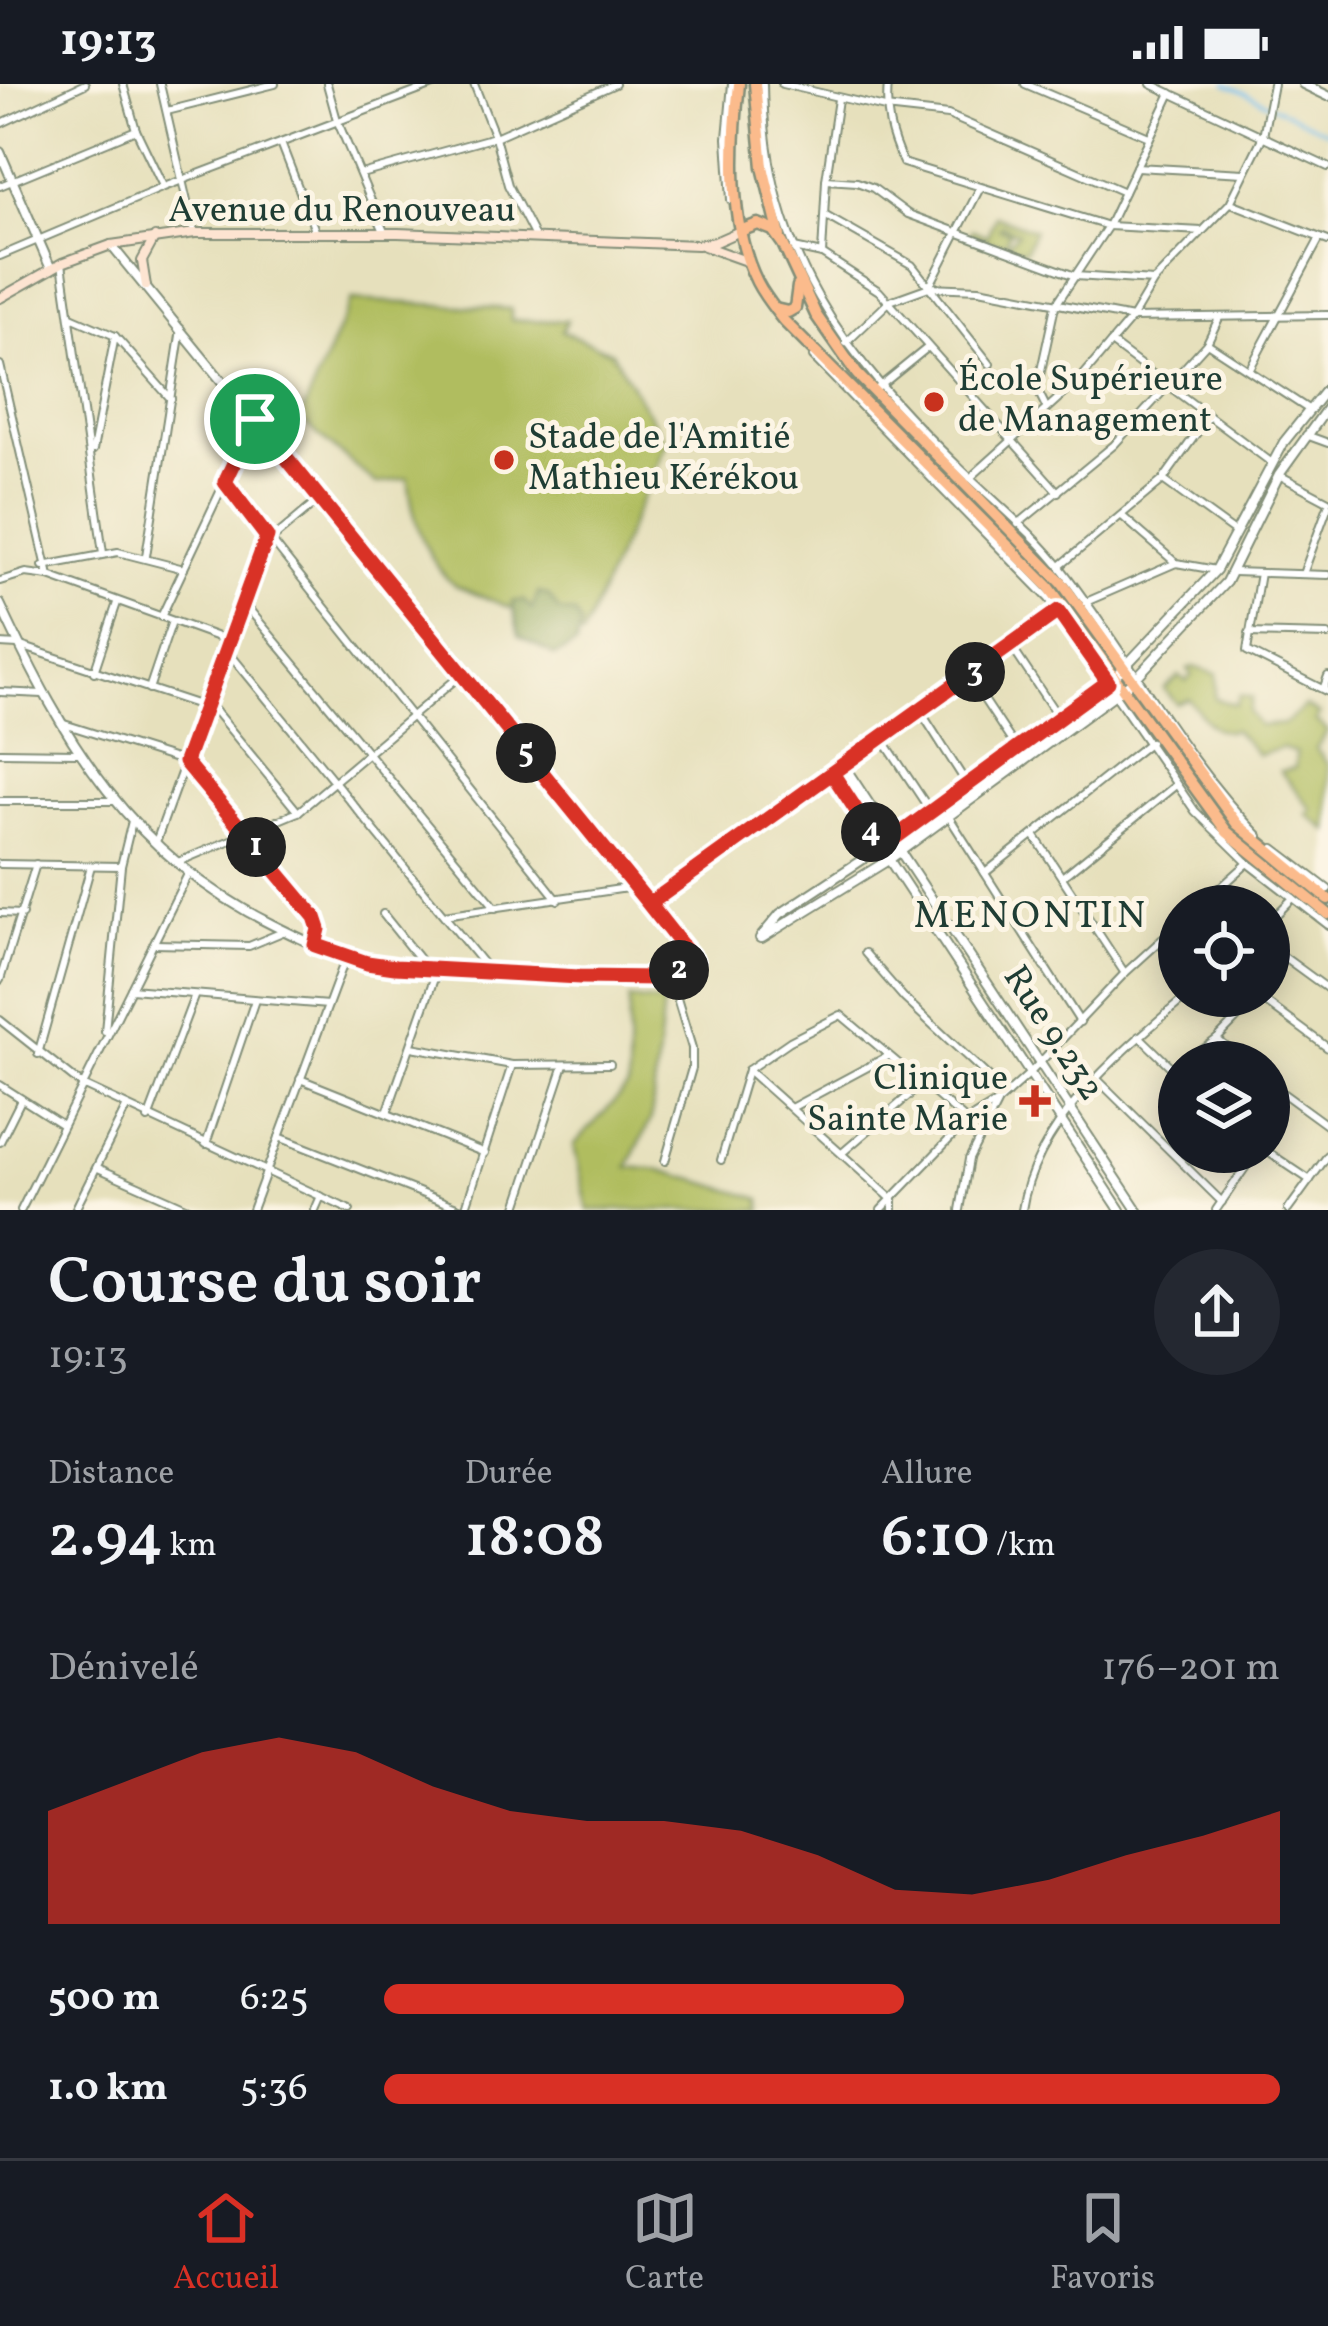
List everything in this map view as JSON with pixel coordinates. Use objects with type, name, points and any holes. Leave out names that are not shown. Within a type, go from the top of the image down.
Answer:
[{"type":"highway","points":[[736,84],[739,225],[748,262],[775,309],[1041,577],[1119,672]]},
{"type":"highway","points":[[759,84],[763,167],[789,246],[799,298],[788,312],[775,309]]},
{"type":"highway","points":[[739,225],[764,225],[789,246]]},
{"type":"highway","points":[[797,280],[856,374],[1047,567],[1227,832],[1328,914]]},
{"type":"highway","points":[[1128,685],[1237,824],[1328,899]]},
{"type":"main road","name":"Avenue du Renouveau","points":[[0,298],[62,263],[110,245],[195,233],[697,245],[716,242],[739,225]]},
{"type":"main road","points":[[146,286],[142,261],[155,237]]},
{"type":"main road","name":"Avenue du Renouveau","points":[[697,245],[748,262]]},
{"type":"street","points":[[0,124],[85,84]]},
{"type":"street","points":[[123,84],[136,130],[164,187]]},
{"type":"street","points":[[160,84],[195,233]]},
{"type":"street","points":[[167,112],[275,84]]},
{"type":"street","points":[[327,84],[337,120],[385,234]]},
{"type":"street","points":[[0,256],[164,187],[436,84]]},
{"type":"street","points":[[474,84],[508,184],[537,241]]},
{"type":"street","points":[[361,175],[495,136],[615,84]]},
{"type":"street","points":[[782,84],[838,99],[948,116],[1124,192]]},
{"type":"street","points":[[888,84],[885,108],[903,163],[1108,226],[1202,231]]},
{"type":"street","points":[[1024,84],[1149,137]]},
{"type":"street","points":[[1151,84],[1328,167]]},
{"type":"street","points":[[970,478],[1082,377],[1132,318],[1154,281],[1230,203],[1263,136],[1273,84]]},
{"type":"street","points":[[1303,84],[1328,96]]},
{"type":"street","points":[[1046,407],[1037,389],[1055,306],[1108,226],[1171,93]]},
{"type":"street","points":[[822,254],[838,99]]},
{"type":"street","points":[[0,186],[136,130]]},
{"type":"street","points":[[280,143],[316,233]]},
{"type":"street","points":[[0,152],[51,269]]},
{"type":"street","points":[[1136,167],[1244,173]]},
{"type":"street","points":[[826,181],[873,188],[908,214],[1075,276],[1154,281]]},
{"type":"street","points":[[929,286],[980,187]]},
{"type":"street","points":[[1230,203],[1324,240],[1249,370]]},
{"type":"street","points":[[826,216],[912,266],[990,364]]},
{"type":"street","points":[[0,604],[43,694],[77,753],[114,802],[188,874],[285,931],[346,957],[432,970],[620,978],[670,975],[694,961],[182,327],[110,245]]},
{"type":"street","points":[[789,246],[822,254],[890,301],[1058,492]]},
{"type":"street","points":[[789,246],[846,343],[879,387],[1060,566],[1086,602],[1128,685],[1247,824],[1328,890]]},
{"type":"street","points":[[62,263],[103,553]]},
{"type":"street","points":[[846,343],[890,301],[929,286],[979,289],[1132,318],[1328,315]]},
{"type":"street","points":[[1018,524],[1114,445],[1207,343],[1219,316]]},
{"type":"street","points":[[71,317],[116,336],[171,399]]},
{"type":"street","points":[[784,321],[824,371],[1119,672]]},
{"type":"street","points":[[146,556],[182,327]]},
{"type":"street","points":[[92,453],[116,336]]},
{"type":"street","points":[[1110,343],[1272,463]]},
{"type":"street","points":[[1207,343],[1308,409]]},
{"type":"street","points":[[879,387],[927,348]]},
{"type":"street","points":[[0,365],[49,576]]},
{"type":"street","points":[[1328,387],[1272,463],[1216,570],[1119,672],[881,848],[780,914],[760,938],[890,859],[1128,685],[1233,572],[1279,476],[1328,407]]},
{"type":"street","points":[[1060,566],[1163,480],[1209,416]]},
{"type":"street","points":[[161,617],[255,419]]},
{"type":"street","points":[[1306,435],[1328,443]]},
{"type":"street","points":[[1279,476],[1328,504],[1303,574]]},
{"type":"street","points":[[1163,480],[1236,532]]},
{"type":"street","points":[[225,482],[267,541],[558,900]]},
{"type":"street","points":[[155,845],[267,541],[319,500]]},
{"type":"street","points":[[1122,516],[1176,563],[1216,570]]},
{"type":"street","points":[[44,566],[103,553],[146,556],[184,569]]},
{"type":"street","points":[[1086,602],[1176,563]]},
{"type":"street","points":[[1233,572],[1328,575]]},
{"type":"street","points":[[0,581],[26,573],[49,576],[228,645],[491,973]]},
{"type":"street","points":[[1260,573],[1248,652],[1326,690],[1328,676]]},
{"type":"street","points":[[243,602],[496,908]]},
{"type":"street","points":[[94,672],[117,603]]},
{"type":"street","points":[[649,904],[1058,611]]},
{"type":"street","points":[[149,689],[172,621]]},
{"type":"street","points":[[1250,633],[1328,635]]},
{"type":"street","points":[[0,644],[18,645],[206,704],[298,812]]},
{"type":"street","points":[[1011,646],[1059,718]]},
{"type":"street","points":[[175,863],[298,812],[463,674]]},
{"type":"street","points":[[969,677],[1016,748]]},
{"type":"street","points":[[1128,685],[1150,742],[1196,811],[1248,862],[1328,925]]},
{"type":"street","points":[[0,692],[43,694]]},
{"type":"street","points":[[921,712],[968,784]]},
{"type":"street","points":[[61,723],[185,762],[315,917],[319,929],[315,945]]},
{"type":"street","points":[[882,738],[931,812]]},
{"type":"street","points":[[985,873],[1150,742]]},
{"type":"street","points":[[0,752],[77,753]]},
{"type":"street","name":"Rue 9.232","points":[[844,766],[1137,1210]]},
{"type":"street","name":"Rue 9.232","points":[[832,773],[1120,1210]]},
{"type":"street","points":[[1062,877],[1177,784]]},
{"type":"street","points":[[0,801],[114,802]]},
{"type":"street","points":[[950,817],[1081,1022]]},
{"type":"street","points":[[105,1034],[121,866],[132,820]]},
{"type":"street","points":[[1034,835],[1124,973]]},
{"type":"street","points":[[1223,885],[1248,862]]},
{"type":"street","points":[[0,864],[121,866]]},
{"type":"street","points":[[0,980],[36,864]]},
{"type":"street","points":[[38,1054],[91,866]]},
{"type":"street","points":[[21,1210],[188,874]]},
{"type":"street","points":[[820,886],[828,899]]},
{"type":"street","points":[[443,915],[634,887]]},
{"type":"street","points":[[1290,901],[1293,898]]},
{"type":"street","points":[[0,913],[22,914]]},
{"type":"street","points":[[383,914],[432,970]]},
{"type":"street","points":[[154,944],[249,946],[285,931]]},
{"type":"street","points":[[880,1210],[967,1121],[1029,1075],[1158,943]]},
{"type":"street","points":[[866,952],[904,998],[1007,1094]]},
{"type":"street","points":[[252,1210],[346,957]]},
{"type":"street","points":[[1290,961],[1328,989]]},
{"type":"street","points":[[388,1113],[432,970]]},
{"type":"street","points":[[664,1162],[692,1068],[692,1048],[670,975]]},
{"type":"street","points":[[131,989],[328,1004]]},
{"type":"street","points":[[148,1119],[194,997]]},
{"type":"street","points":[[206,1144],[255,1000]]},
{"type":"street","points":[[722,1160],[748,1070],[841,1015],[967,1121]]},
{"type":"street","points":[[1022,1210],[1031,1169],[1059,1118],[1162,1017]]},
{"type":"street","points":[[1215,1041],[1238,1017]]},
{"type":"street","points":[[1286,1017],[1328,1048]]},
{"type":"street","points":[[0,1019],[82,1085],[350,1210]]},
{"type":"street","points":[[1139,1036],[1158,1051]]},
{"type":"street","points":[[412,1047],[512,1065],[610,1064]]},
{"type":"street","points":[[791,1108],[888,1056]]},
{"type":"street","points":[[279,1136],[465,1210],[512,1065]]},
{"type":"street","points":[[516,1210],[564,1066]]},
{"type":"street","points":[[748,1070],[893,1200],[893,1210]]},
{"type":"street","points":[[300,1079],[485,1153]]},
{"type":"street","points":[[1098,1081],[1219,1206],[1242,1173]]},
{"type":"street","points":[[842,1153],[921,1084]]},
{"type":"street","points":[[0,1085],[61,1124]]},
{"type":"street","points":[[1290,1098],[1328,1126]]},
{"type":"street","points":[[0,1142],[21,1100]]},
{"type":"street","points":[[960,1210],[969,1159],[999,1101]]},
{"type":"street","points":[[75,1210],[126,1108]]},
{"type":"street","points":[[1288,1210],[1328,1155]]},
{"type":"street","points":[[96,1167],[193,1210]]},
{"type":"street","points":[[1290,1167],[1310,1180]]},
{"type":"street","points":[[315,1210],[321,1196]]},
{"type":"green space","points":[[995,216],[1034,230],[1025,251],[1006,245],[1018,233],[1001,225],[1010,232],[1004,244],[969,237],[972,230],[987,236]]},
{"type":"green space","name":"Stade de l'Amitié Mathieu Kérékou","points":[[351,300],[511,309],[511,320],[567,321],[562,331],[612,352],[666,443],[582,636],[455,586],[422,537],[408,478],[376,484],[300,419]]},
{"type":"green space","points":[[538,593],[548,595],[559,611],[575,614],[581,625],[576,645],[555,656],[519,636],[512,602],[523,600],[532,609]]},
{"type":"green space","points":[[1193,667],[1217,674],[1215,699],[1236,705],[1240,695],[1252,698],[1249,712],[1259,726],[1284,724],[1305,706],[1319,715],[1315,721],[1328,731],[1316,749],[1328,765],[1328,831],[1307,814],[1312,809],[1280,771],[1295,768],[1296,753],[1282,748],[1258,755],[1234,730],[1214,727],[1189,699],[1177,704],[1164,689],[1179,676],[1186,681]]},
{"type":"green space","points":[[629,999],[663,1003],[651,1119],[628,1167],[661,1170],[761,1199],[762,1210],[588,1210],[574,1145],[628,1087]]},
{"type":"waterway","points":[[1226,84],[1328,132]]},
{"type":"place","name":"École Supérieure de Management","points":[[934,402]]},
{"type":"place","name":"Stade de l'Amitié Mathieu Kérékou","points":[[504,460]]},
{"type":"place","name":"Clinique Sainte Marie","points":[[1035,1101]]},
{"type":"district","name":"MENONTIN","points":[[1031,917]]},
{"type":"route","points":[[255,419],[225,482],[267,537],[185,762],[315,917],[319,929],[315,945],[346,957],[428,970],[580,977],[670,975],[694,961],[649,904],[1058,611],[1108,682],[881,848],[832,773],[649,904],[255,419]]}]
